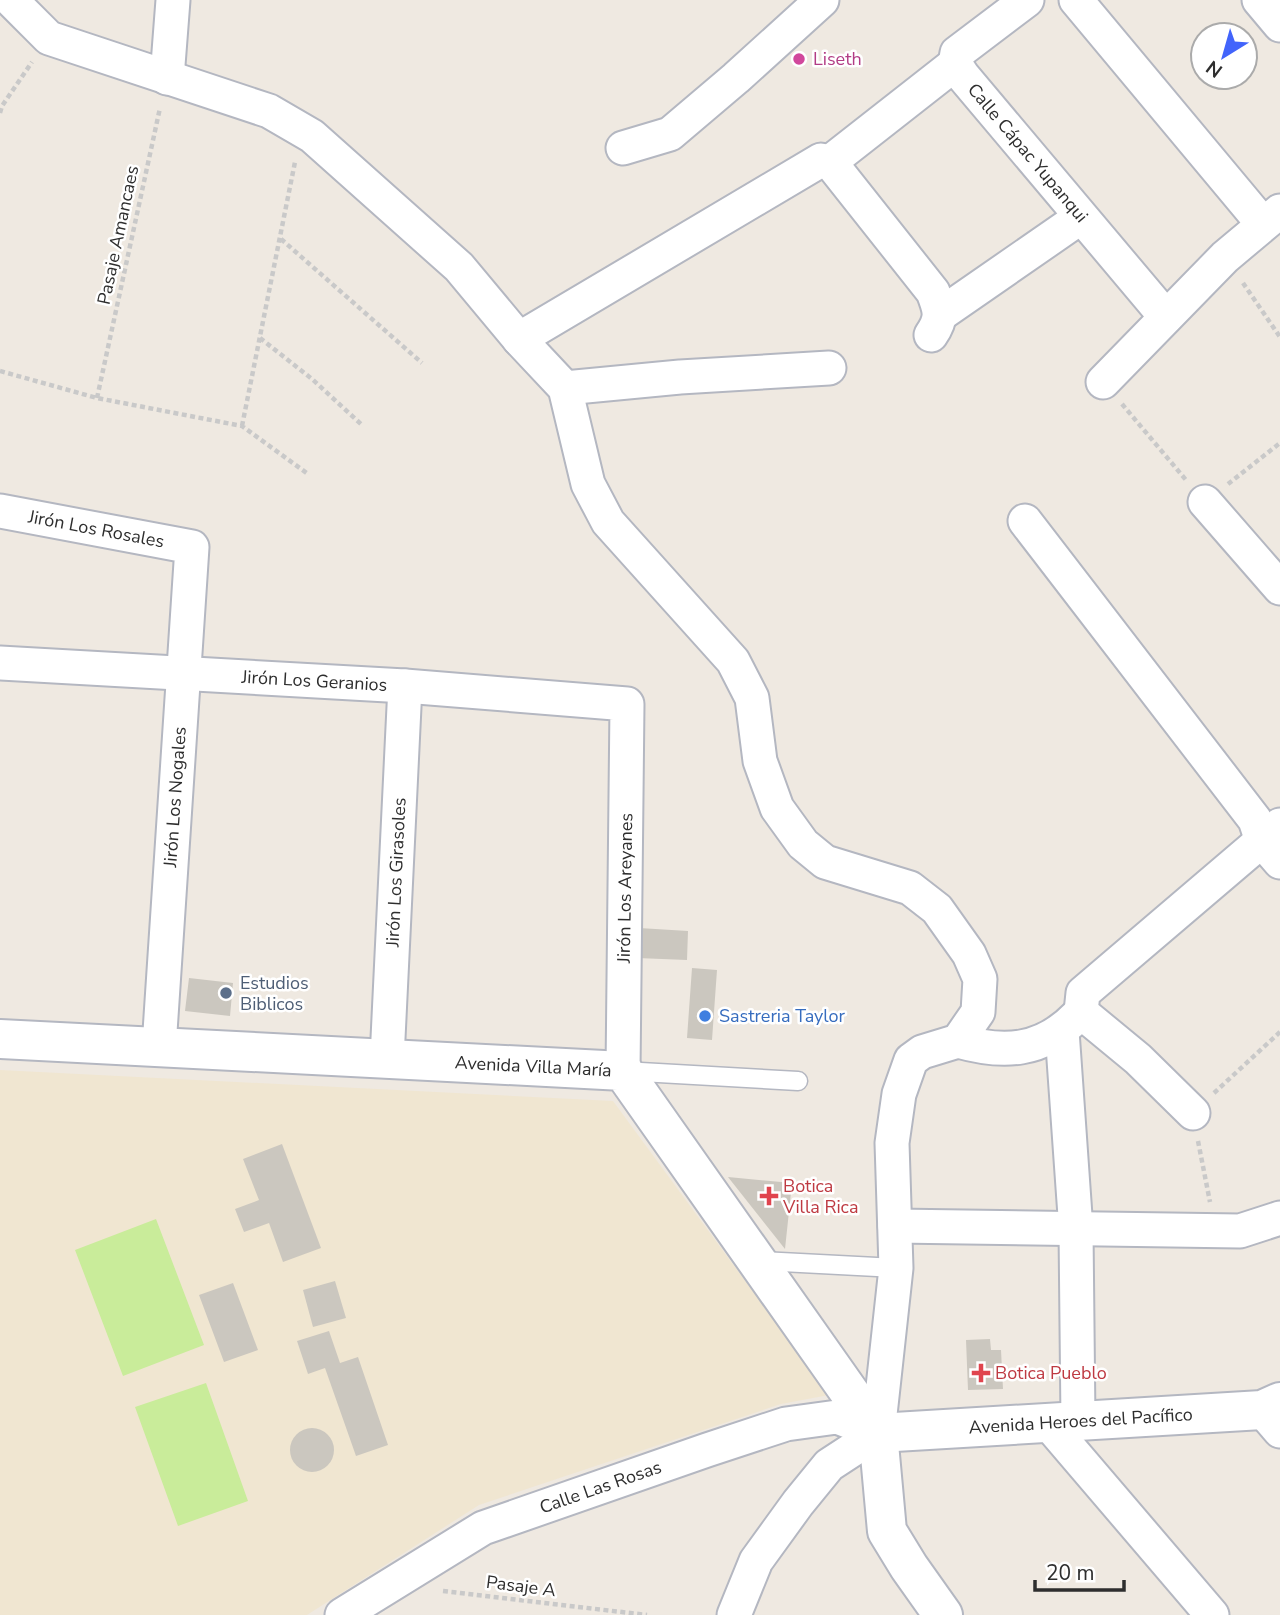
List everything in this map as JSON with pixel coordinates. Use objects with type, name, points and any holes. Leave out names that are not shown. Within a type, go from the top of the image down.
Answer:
[{"type":"street","points":[[11,0],[49,38],[269,111],[312,136],[460,267],[519,339],[565,388],[588,484],[608,522],[733,661],[752,698],[760,761],[777,808],[803,844],[825,862],[910,888],[937,909],[969,954],[980,979],[978,1012],[958,1041]]},
{"type":"street","points":[[167,78],[173,0]]},
{"type":"street","points":[[623,148],[670,134],[822,0]]},
{"type":"street","points":[[830,162],[955,64],[957,53],[1027,0]]},
{"type":"street","points":[[1076,0],[1272,218],[1225,257],[1103,382]]},
{"type":"street","points":[[1259,0],[1280,25]]},
{"type":"street","name":"Calle Cápac Yupanqui","points":[[955,64],[1166,317]]},
{"type":"street","points":[[519,339],[821,160],[830,162],[933,292],[936,324],[1081,216]]},
{"type":"street","points":[[565,388],[680,377],[829,368]]},
{"type":"street","points":[[1205,502],[1280,588]]},
{"type":"street","name":"Jirón Los Rosales","points":[[0,511],[192,547]]},
{"type":"street","points":[[1025,521],[1274,843],[1083,993],[1072,1021],[1076,1230],[1063,1422],[1212,1615]]},
{"type":"street","name":"Jirón Los Nogales","points":[[159,1047],[192,547]]},
{"type":"street","name":"Jirón Los Geranios","points":[[0,663],[405,686],[627,704]]},
{"type":"street","name":"Jirón Los Girasoles","points":[[387,1059],[405,686]]},
{"type":"street","name":"Jirón Los Areyanes","points":[[623,1071],[627,704]]},
{"type":"street","points":[[943,1615],[887,1531],[878,1433],[896,1268],[892,1143],[903,1083],[911,1060],[922,1052],[958,1041],[1002,1050],[1027,1046],[1072,1021]]},
{"type":"street","points":[[1072,1021],[1138,1059],[1193,1113]]},
{"type":"street","name":"Avenida Villa María","points":[[0,1039],[623,1071],[878,1433]]},
{"type":"street","points":[[895,1226],[1240,1231],[1280,1218]]},
{"type":"street","name":"Avenida Heroes del Pacífico","points":[[878,1433],[1063,1422],[1274,1414]]},
{"type":"street","name":"Calle Las Rosas","points":[[342,1615],[483,1528],[786,1424],[837,1418],[878,1433]]},
{"type":"street","points":[[734,1615],[756,1561],[797,1503],[829,1465],[878,1433]]},
{"type":"lane","points":[[623,1071],[798,1081]]},
{"type":"lane","points":[[756,1260],[896,1268]]},
{"type":"path","points":[[0,113],[1,105],[49,38]]},
{"type":"path","name":"Pasaje Amancaes","points":[[97,398],[167,78]]},
{"type":"path","points":[[242,426],[295,160],[312,136]]},
{"type":"path","points":[[281,239],[422,363]]},
{"type":"path","points":[[1225,257],[1280,337]]},
{"type":"path","points":[[260,338],[312,379],[362,425]]},
{"type":"path","points":[[0,371],[97,398],[242,426],[308,474]]},
{"type":"path","points":[[1103,382],[1205,502],[1280,443]]},
{"type":"path","name":"Pasaje A","points":[[391,1585],[647,1615]]},
{"type":"shaded area","points":[[0,1070],[613,1101],[829,1395],[781,1404],[479,1505],[307,1615],[0,1615]]},
{"type":"green space","points":[[156,1219],[204,1345],[123,1376],[75,1250]]},
{"type":"green space","points":[[206,1383],[248,1501],[178,1526],[135,1407]]},
{"type":"building","points":[[639,928],[688,931],[687,960],[637,958]]},
{"type":"building","points":[[692,968],[717,970],[712,1040],[687,1038]]},
{"type":"building","points":[[189,978],[233,983],[230,1016],[185,1011]]},
{"type":"building","points":[[282,1144],[321,1248],[283,1262],[269,1223],[244,1232],[235,1209],[259,1200],[243,1159]]},
{"type":"building","points":[[728,1177],[792,1183],[785,1249]]},
{"type":"building","points":[[335,1281],[346,1318],[313,1327],[303,1290]]},
{"type":"building","points":[[233,1283],[258,1350],[224,1362],[199,1295]]},
{"type":"building","points":[[329,1331],[340,1363],[358,1357],[388,1445],[356,1456],[325,1368],[308,1374],[297,1341]]},
{"type":"building","points":[[990,1339],[991,1350],[1001,1350],[1003,1389],[968,1390],[966,1340]]},
{"type":"building","points":[[312,1428],[327,1435],[334,1450],[327,1465],[312,1472],[297,1465],[290,1450],[297,1435]]},
{"type":"place","name":"Liseth","points":[[799,59]]},
{"type":"place","name":"Estudios Biblicos","points":[[226,993]]},
{"type":"place","name":"Sastreria Taylor","points":[[705,1016]]},
{"type":"place","name":"Botica Villa Rica","points":[[769,1196]]},
{"type":"place","name":"Botica Pueblo","points":[[981,1373]]}]
